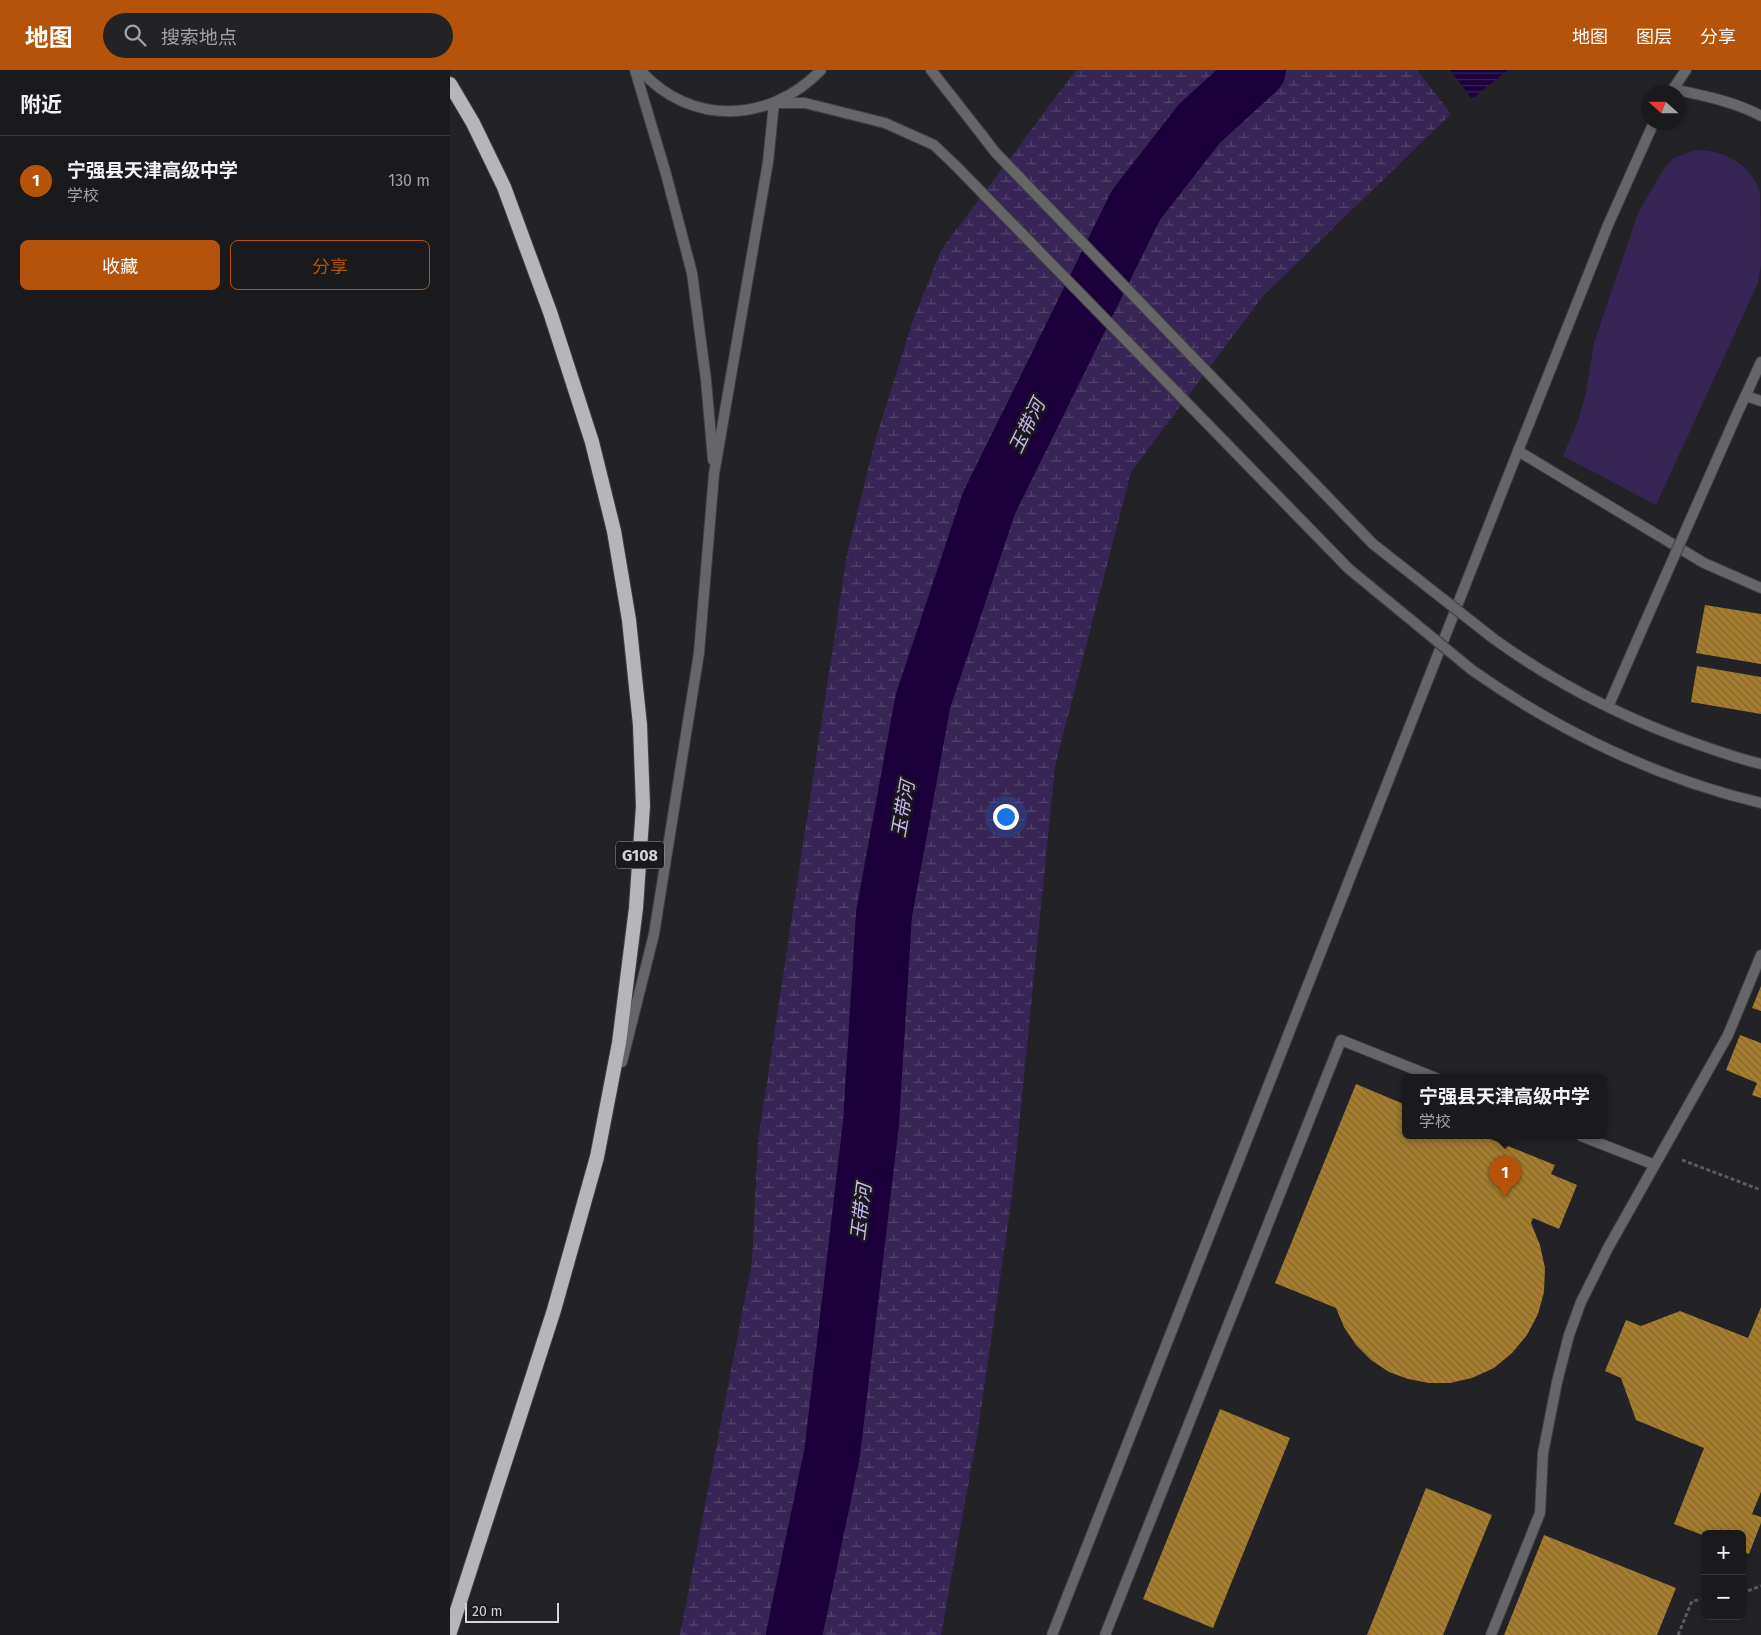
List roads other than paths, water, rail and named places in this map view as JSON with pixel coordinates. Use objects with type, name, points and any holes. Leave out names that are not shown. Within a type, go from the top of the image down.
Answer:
[{"type":"highway","name":"G108","points":[[450,84],[473,123],[504,187],[550,312],[592,442],[614,531],[629,620],[640,725],[643,806],[636,908],[619,1043],[597,1157],[554,1310],[450,1632]]},
{"type":"street","points":[[635,70],[666,174],[692,273],[706,380],[714,474]]},
{"type":"street","points":[[640,70],[648,79],[668,94],[690,104],[715,111],[739,111],[764,107],[787,98],[808,84],[821,70]]},
{"type":"street","points":[[931,70],[996,152],[1373,544],[1524,661],[1588,698],[1668,734],[1746,761],[1761,764]]},
{"type":"street","points":[[1676,85],[1686,70]]},
{"type":"street","points":[[1686,94],[1715,99],[1749,109],[1761,116]]},
{"type":"street","points":[[597,1157],[654,934],[699,653],[714,474],[768,162],[774,103]]},
{"type":"street","points":[[774,103],[805,103],[885,122],[934,145],[1349,569],[1472,670],[1504,692],[1571,732],[1654,769],[1736,797],[1761,803]]},
{"type":"street","points":[[1052,1635],[1518,451],[1608,226],[1650,130]]},
{"type":"street","points":[[1608,707],[1761,362]]},
{"type":"street","points":[[1746,396],[1761,401]]},
{"type":"street","points":[[1518,451],[1704,563],[1761,588]]},
{"type":"street","points":[[1491,1635],[1540,1513],[1543,1453],[1557,1382],[1569,1335],[1581,1302],[1608,1248],[1728,1035],[1761,956]]},
{"type":"street","points":[[1105,1635],[1341,1040],[1426,1074]]},
{"type":"street","points":[[1589,1139],[1654,1165]]},
{"type":"waterway","name":"玉带河","points":[[794,1635],[832,1454],[871,1123],[884,914],[923,701],[989,503],[1136,205],[1199,124],[1258,70]]},
{"type":"place","name":"宁强县天津高级中学","points":[[1505,1197]]}]
